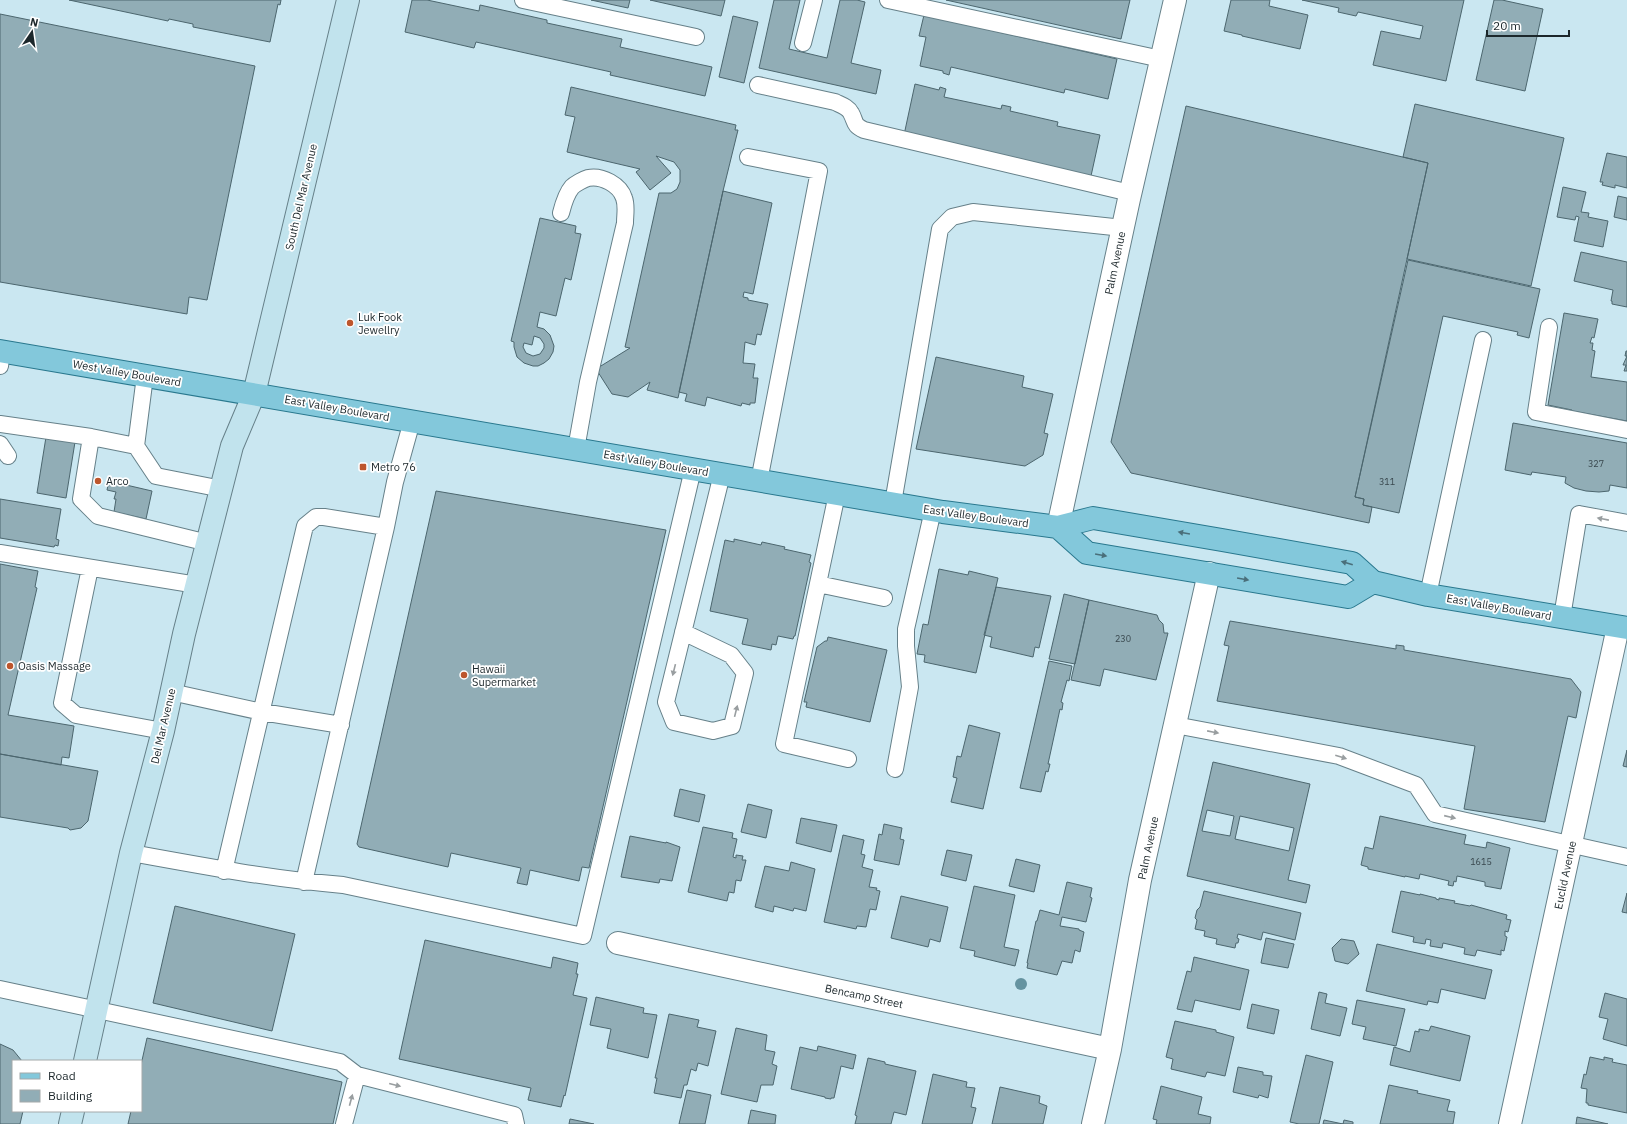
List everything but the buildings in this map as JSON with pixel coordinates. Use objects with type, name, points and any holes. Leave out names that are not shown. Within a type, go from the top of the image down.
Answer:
[{"type":"main road","name":"South Del Mar Avenue","points":[[254,394],[348,0]]},
{"type":"main road","name":"West Valley Boulevard","points":[[1,356],[145,376],[254,394]]},
{"type":"main road","name":"East Valley Boulevard","points":[[254,394],[933,510],[1058,527],[1093,518],[1230,541],[1352,563],[1372,582],[1428,595],[1622,627]]},
{"type":"main road","name":"Del Mar Avenue","points":[[85,1060],[132,853],[163,730],[170,692],[232,446],[254,394]]},
{"type":"main road","points":[[1058,527],[1087,553],[1348,597],[1372,582]]},
{"type":"main road","points":[[70,1124],[73,1112]]},
{"type":"street","name":"Palm Avenue","points":[[1058,527],[1130,193],[1175,0]]},
{"type":"street","name":"Palm Avenue","points":[[1093,1124],[1110,1049],[1140,880],[1209,573]]},
{"type":"street","name":"Euclid Avenue","points":[[1510,1124],[1622,627]]},
{"type":"street","name":"Bencamp Street","points":[[618,943],[1110,1049]]},
{"type":"lane","points":[[523,0],[696,37]]},
{"type":"lane","points":[[803,43],[814,0]]},
{"type":"lane","points":[[888,0],[1161,60]]},
{"type":"lane","points":[[758,85],[840,104],[851,112],[856,126],[864,130],[1130,193]]},
{"type":"lane","points":[[748,157],[819,171],[759,481]]},
{"type":"lane","points":[[561,213],[564,202],[572,188],[588,178],[604,179],[616,186],[624,197],[626,208],[625,222],[588,382],[576,449]]},
{"type":"lane","points":[[893,503],[940,229],[952,217],[973,212],[1123,228]]},
{"type":"lane","points":[[1549,327],[1536,412],[1627,430]]},
{"type":"lane","points":[[1428,595],[1483,340]]},
{"type":"lane","points":[[145,376],[136,446],[156,476],[222,489]]},
{"type":"lane","points":[[304,882],[341,725],[395,482],[412,421]]},
{"type":"lane","points":[[0,424],[90,437],[136,446]]},
{"type":"lane","points":[[90,437],[81,499],[98,516],[208,543]]},
{"type":"lane","points":[[132,853],[224,871],[304,882],[343,885],[583,936],[693,469]]},
{"type":"lane","points":[[683,632],[731,655],[745,673],[732,726],[713,731],[674,722],[666,702],[683,632],[722,474]]},
{"type":"lane","points":[[837,494],[784,744],[848,759]]},
{"type":"lane","points":[[895,769],[910,687],[906,629],[933,510]]},
{"type":"lane","points":[[1562,618],[1579,514],[1627,523]]},
{"type":"lane","points":[[224,871],[306,526],[316,517],[324,517],[386,527]]},
{"type":"lane","points":[[0,553],[197,585]]},
{"type":"lane","points":[[90,568],[62,703],[76,715],[163,730]]},
{"type":"lane","points":[[818,584],[884,598]]},
{"type":"lane","points":[[170,692],[262,712],[341,725]]},
{"type":"lane","points":[[1175,724],[1339,756],[1416,785],[1435,814],[1627,857]]},
{"type":"lane","points":[[0,989],[340,1062],[357,1075],[514,1115],[516,1124]]},
{"type":"lane","points":[[344,1124],[357,1075]]},
{"type":"place","name":"Luk Fook Jewellry","points":[[350,323]]},
{"type":"place","name":"Metro 76","points":[[363,467]]},
{"type":"place","name":"Arco","points":[[98,481]]},
{"type":"place","name":"Oasis Massage","points":[[10,666]]},
{"type":"place","name":"Hawaii Supermarket","points":[[464,675]]}]
